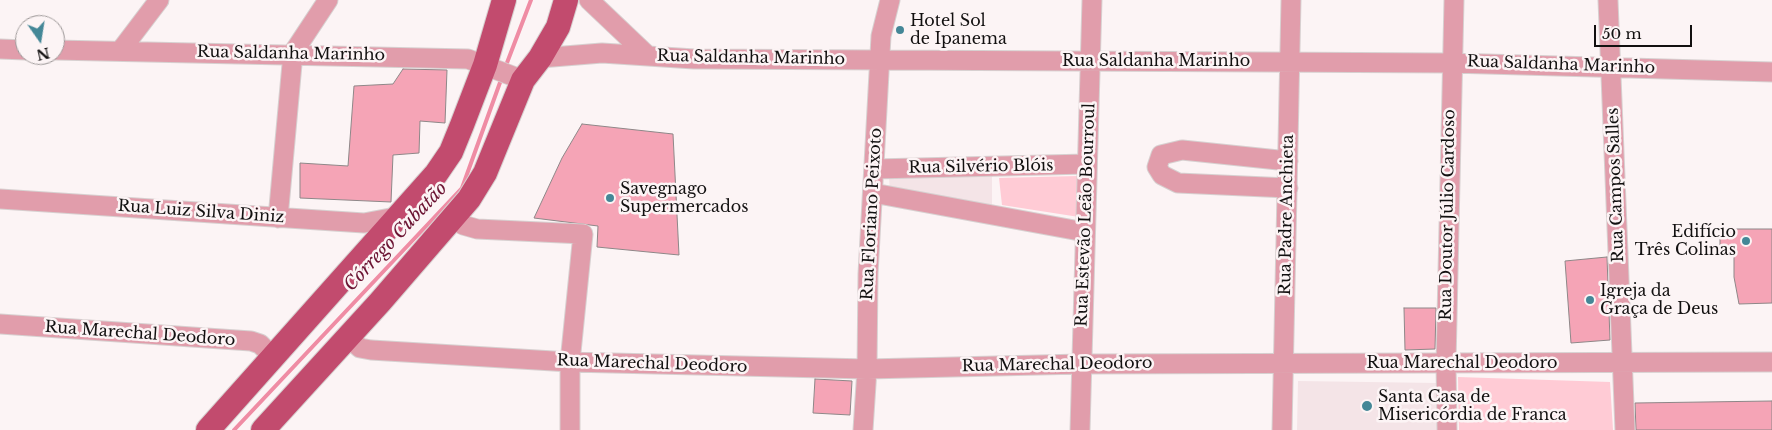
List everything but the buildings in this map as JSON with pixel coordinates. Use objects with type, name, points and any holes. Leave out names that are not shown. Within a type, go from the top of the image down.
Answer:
[{"type":"main road","points":[[208,430],[401,216],[436,174],[451,152],[490,67],[504,0]]},
{"type":"main road","points":[[263,430],[457,215],[485,173],[518,78],[540,58],[558,28],[566,0]]},
{"type":"street","points":[[121,50],[158,0]]},
{"type":"street","points":[[278,218],[293,53],[328,0]]},
{"type":"street","points":[[589,0],[648,56]]},
{"type":"street","name":"Rua Floriano Peixoto","points":[[863,430],[867,369],[868,274],[881,36],[890,0]]},
{"type":"street","name":"Rua Estevão Leão Bourroul","points":[[1080,430],[1092,0]]},
{"type":"street","name":"Rua Padre Anchieta","points":[[1282,430],[1285,363],[1291,0]]},
{"type":"street","name":"Rua Doutor Júlio Cardoso","points":[[1447,430],[1446,363],[1451,62],[1454,0]]},
{"type":"street","name":"Rua Campos Salles","points":[[1608,0],[1625,430]]},
{"type":"street","points":[[602,53],[612,21]]},
{"type":"street","points":[[0,50],[15,50]]},
{"type":"street","name":"Rua Saldanha Marinho","points":[[65,50],[293,53],[468,59],[518,78]]},
{"type":"street","name":"Rua Saldanha Marinho","points":[[540,58],[602,53],[694,59],[1451,62],[1772,72]]},
{"type":"street","points":[[1288,161],[1182,150],[1161,155],[1157,167],[1162,175],[1178,183],[1288,188]]},
{"type":"street","name":"Rua Silvério Blóis","points":[[874,169],[1087,164]]},
{"type":"street","points":[[872,194],[1085,232]]},
{"type":"street","name":"Rua Luiz Silva Diniz","points":[[0,199],[364,223],[401,216]]},
{"type":"street","points":[[457,215],[463,225],[477,229],[583,234],[570,362],[570,430]]},
{"type":"street","name":"Rua Marechal Deodoro","points":[[0,324],[251,341],[260,344],[274,358]]},
{"type":"street","name":"Rua Marechal Deodoro","points":[[347,336],[360,348],[371,350],[570,362],[867,369],[1082,364],[1623,364],[1772,362]]},
{"type":"shaded area","points":[[992,174],[992,206],[890,193],[889,177]]},
{"type":"shaded area","points":[[1078,176],[1079,217],[1002,205],[999,178]]},
{"type":"shaded area","points":[[1458,377],[1610,382],[1613,430],[1459,430]]},
{"type":"shaded area","name":"Santa Casa de Misericórdia de Franca","points":[[1298,381],[1437,383],[1438,430],[1297,430]]},
{"type":"waterway","name":"Córrego Cubatão","points":[[505,68],[531,0]]},
{"type":"waterway","name":"Córrego Cubatão","points":[[234,430],[462,188],[502,77]]},
{"type":"place","name":"Hotel Sol de Ipanema","points":[[900,30]]},
{"type":"place","name":"Savegnago Supermercados","points":[[610,198]]},
{"type":"place","name":"Edifício Três Colinas","points":[[1746,241]]},
{"type":"place","name":"Igreja da Graça de Deus","points":[[1590,300]]},
{"type":"place","name":"Santa Casa de Misericórdia de Franca","points":[[1367,406]]}]
